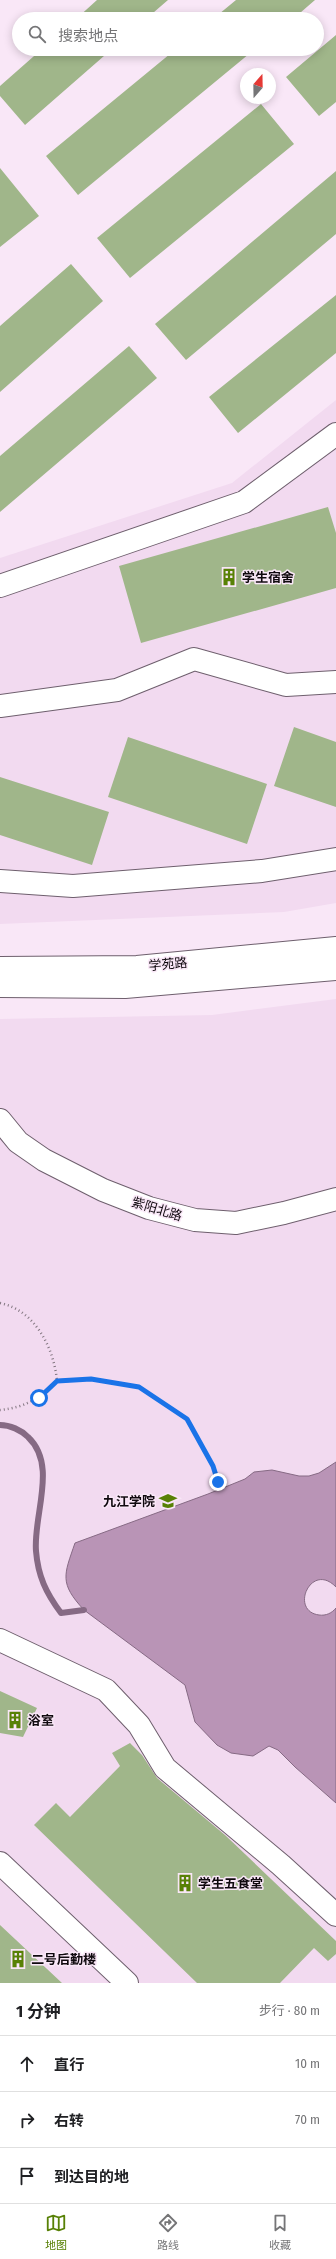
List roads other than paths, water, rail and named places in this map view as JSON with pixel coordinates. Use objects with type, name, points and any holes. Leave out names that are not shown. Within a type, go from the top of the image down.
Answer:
[{"type":"street","points":[[0,586],[244,502],[336,434]]},
{"type":"street","points":[[0,706],[117,690],[194,659],[286,685],[336,682]]},
{"type":"street","points":[[0,881],[73,886],[262,871],[336,859]]},
{"type":"street","name":"学苑路","points":[[0,968],[137,966],[336,948]]},
{"type":"street","name":"学苑路","points":[[0,986],[125,986],[336,969]]},
{"type":"street","name":"紫阳北路","points":[[0,1120],[18,1142],[44,1160],[103,1190],[149,1208],[195,1220],[236,1223],[336,1199]]},
{"type":"street","points":[[0,1640],[106,1690],[139,1725],[165,1768],[281,1865],[336,1914]]},
{"type":"street","points":[[1,1866],[127,1983]]},
{"type":"waterway","points":[[0,1425],[11,1427],[25,1434],[37,1448],[41,1462],[43,1476],[36,1537],[36,1551],[41,1576],[47,1591],[61,1613],[84,1610]]},
{"type":"place","name":"学生宿舍","points":[[229,577]]},
{"type":"place","name":"九江学院","points":[[168,1501]]},
{"type":"place","name":"浴室","points":[[15,1720]]},
{"type":"place","name":"学生五食堂","points":[[185,1883]]},
{"type":"place","name":"二号后勤楼","points":[[18,1959]]}]
